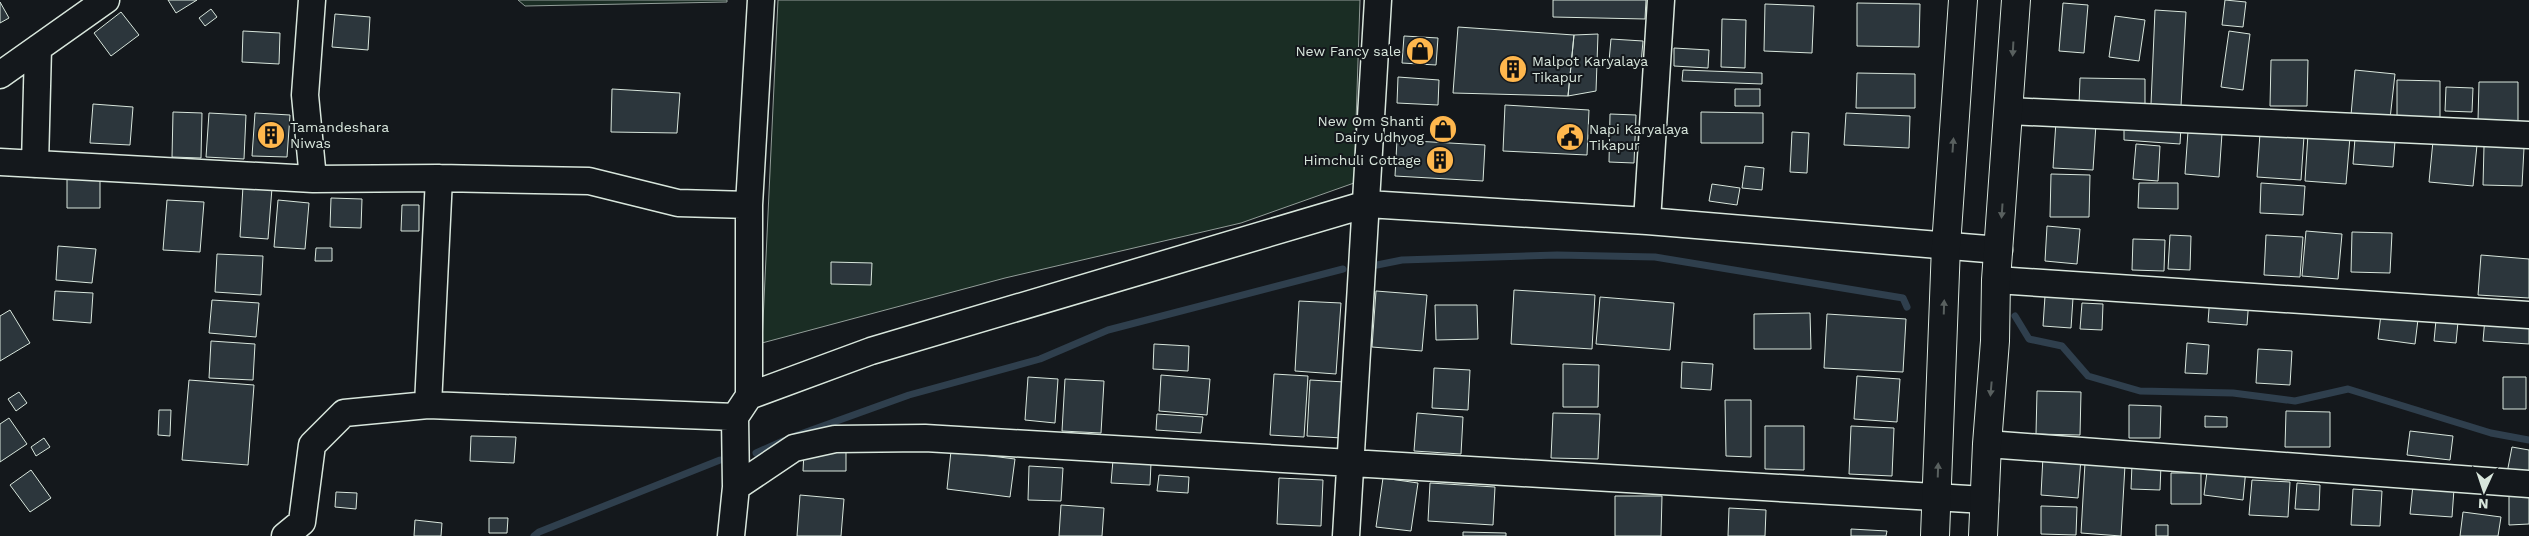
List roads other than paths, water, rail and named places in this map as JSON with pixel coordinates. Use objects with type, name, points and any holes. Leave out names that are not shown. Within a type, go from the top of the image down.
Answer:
[{"type":"main road","points":[[1935,536],[1946,246],[1963,0]]},
{"type":"main road","points":[[1983,536],[1987,444],[2016,0]]},
{"type":"street","points":[[0,75],[106,0]]},
{"type":"street","points":[[312,0],[305,95],[313,179]]},
{"type":"street","points":[[730,536],[736,487],[735,417],[749,396],[749,205],[761,0]]},
{"type":"street","points":[[1346,536],[1378,0]]},
{"type":"street","points":[[1647,221],[1660,0]]},
{"type":"street","points":[[35,164],[38,48]]},
{"type":"street","points":[[2010,111],[2529,136]]},
{"type":"street","points":[[0,162],[313,179],[439,178],[589,181],[678,203],[749,205]]},
{"type":"street","points":[[428,405],[439,178]]},
{"type":"street","points":[[749,396],[871,351],[1367,204],[1647,221],[1999,250]]},
{"type":"street","points":[[1997,287],[2529,315]]},
{"type":"street","points":[[285,536],[302,522],[312,445],[344,413],[428,405],[735,417]]},
{"type":"street","points":[[736,487],[794,448],[835,439],[925,438],[1985,500]]},
{"type":"street","points":[[1987,444],[2529,484]]},
{"type":"waterway","points":[[1377,265],[1402,260],[1557,255],[1655,257],[1903,298],[1907,307]]},
{"type":"waterway","points":[[795,436],[909,395],[1040,359],[1108,330],[1343,269]]},
{"type":"waterway","points":[[2015,316],[2029,339],[2062,346],[2088,376],[2140,391],[2233,393],[2295,401],[2348,389],[2491,433],[2529,440]]},
{"type":"waterway","points":[[756,453],[783,441]]},
{"type":"waterway","points":[[534,536],[539,532],[720,460]]},
{"type":"place","name":"New Fancy sale","points":[[1420,51]]},
{"type":"place","name":"Malpot Karyalaya Tikapur","points":[[1513,69]]},
{"type":"place","name":"New Om Shanti Dairy Udhyog","points":[[1443,129]]},
{"type":"place","name":"Tamandeshara Niwas","points":[[271,135]]},
{"type":"place","name":"Napi Karyalaya Tikapur","points":[[1570,137]]},
{"type":"place","name":"Himchuli Cottage","points":[[1440,160]]}]
